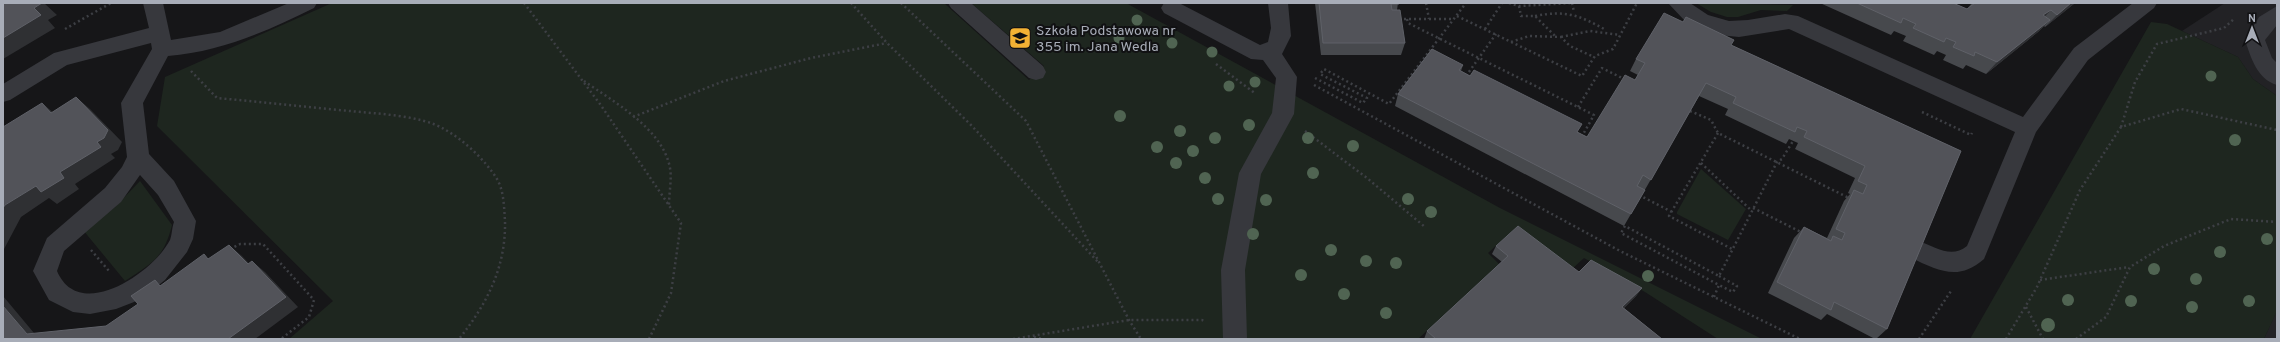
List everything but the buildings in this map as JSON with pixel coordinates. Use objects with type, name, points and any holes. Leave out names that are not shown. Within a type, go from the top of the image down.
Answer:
[{"type":"street","points":[[138,157],[166,188],[185,221],[180,244],[162,269],[140,288],[112,300],[76,304],[56,292],[45,271],[55,245],[113,195],[130,173],[138,157],[132,103],[161,41],[153,3]]},
{"type":"street","points":[[3,94],[61,59],[161,41],[192,48],[235,36],[307,3]]},
{"type":"street","points":[[958,3],[1036,72]]},
{"type":"street","points":[[1171,8],[1258,53],[1269,52],[1277,47],[1281,40],[1278,3]]},
{"type":"street","points":[[1678,3],[1693,16],[1711,25],[1730,29],[1748,28],[1776,21],[1791,21],[2027,128]]},
{"type":"street","points":[[1919,251],[1947,262],[1958,264],[1968,260],[1976,252],[2027,128],[2081,54],[2147,3]]},
{"type":"street","points":[[2277,14],[2266,22],[2255,40],[2263,62],[2277,77]]},
{"type":"street","points":[[1235,339],[1233,270],[1250,174],[1283,114],[1287,77],[1269,52]]},
{"type":"path","points":[[524,3],[582,79],[681,223],[672,293],[650,339]]},
{"type":"path","points":[[851,3],[887,43],[971,125],[1101,266]]},
{"type":"path","points":[[901,3],[1026,121],[1129,320],[1141,339]]},
{"type":"path","points":[[1426,3],[1429,19]]},
{"type":"path","points":[[1466,3],[1389,104],[1324,69],[1320,74],[1367,98],[1363,103],[1316,78],[1310,84],[1620,251],[1800,339]]},
{"type":"path","points":[[1485,29],[1502,3]]},
{"type":"path","points":[[1509,3],[1519,6],[1572,3],[1574,12]]},
{"type":"path","points":[[1457,16],[1582,76],[1594,57],[1613,49],[1637,3]]},
{"type":"path","points":[[1519,6],[1521,16],[1535,16],[1550,12],[1574,12],[1606,30],[1621,35]]},
{"type":"path","points":[[2006,339],[2026,307],[2040,280],[2080,190],[2121,127],[2136,82],[2157,44],[2224,28],[2240,13]]},
{"type":"path","points":[[1535,16],[1555,36]]},
{"type":"path","points":[[1395,19],[1455,19]]},
{"type":"path","points":[[1407,19],[1408,23],[1594,115],[1580,140]]},
{"type":"path","points":[[1511,42],[1529,36],[1560,37],[1575,32],[1606,30]]},
{"type":"path","points":[[1464,79],[1496,34]]},
{"type":"path","points":[[1560,37],[1570,46],[1594,57]]},
{"type":"path","points":[[633,117],[724,81],[811,58],[887,43]]},
{"type":"path","points":[[1216,64],[1367,178],[1425,227]]},
{"type":"path","points":[[186,67],[217,98],[405,117],[444,129],[474,151],[497,180],[504,203],[505,237],[501,265],[486,301],[476,318],[459,339]]},
{"type":"path","points":[[1578,107],[1602,68],[1627,80]]},
{"type":"path","points":[[582,79],[633,117],[658,138],[670,168],[669,206]]},
{"type":"path","points":[[2121,127],[2181,109],[2277,130]]},
{"type":"path","points":[[1690,111],[1711,120],[1718,133],[1855,201]]},
{"type":"path","points":[[1718,133],[1669,216],[1732,249]]},
{"type":"path","points":[[1719,276],[1777,162],[1782,159],[1793,141]]},
{"type":"path","points":[[1701,163],[1752,209],[1807,235]]},
{"type":"path","points":[[1633,192],[1672,212]]},
{"type":"path","points":[[2040,280],[2130,267],[2164,246],[2231,219],[2277,222]]},
{"type":"path","points":[[1625,226],[1737,286],[1733,292],[1719,285],[1621,233],[1625,226]]},
{"type":"path","points":[[72,229],[127,294]]},
{"type":"path","points":[[1919,339],[1958,280],[1958,264]]},
{"type":"path","points":[[2076,339],[2106,317],[2130,267]]},
{"type":"path","points":[[1714,297],[1719,285]]},
{"type":"path","points":[[2026,307],[2043,339]]},
{"type":"path","points":[[1013,339],[1129,320],[1202,320],[1208,324]]},
{"type":"path","points":[[1031,336],[1044,339]]},
{"type":"shaded area","points":[[332,3],[944,3],[1029,80],[1044,66],[971,3],[1126,3],[1500,208],[1762,339],[1718,339],[1645,292],[1584,258],[1572,269],[1518,226],[1488,253],[1499,264],[1418,339],[289,339],[333,301],[157,126],[165,77]]},
{"type":"shaded area","points":[[1696,3],[1793,5],[1787,11],[1761,10],[1738,17],[1727,17],[1711,12]]},
{"type":"shaded area","points":[[2225,3],[2277,3],[2277,96],[2253,79],[2238,57],[2182,31]]},
{"type":"shaded area","points":[[2151,22],[2167,24],[2238,57],[2253,79],[2277,96],[2277,311],[2264,339],[1970,339]]},
{"type":"shaded area","points":[[1701,169],[1746,209],[1728,240],[1677,214]]},
{"type":"shaded area","points":[[140,181],[172,225],[165,245],[156,259],[125,281],[83,230],[114,208]]},
{"type":"shaded area","points":[[2277,310],[2277,339],[2264,339]]},
{"type":"place","name":"Szkoła Podstawowa nr 355 im. Jana Wedla","points":[[1020,38]]}]
